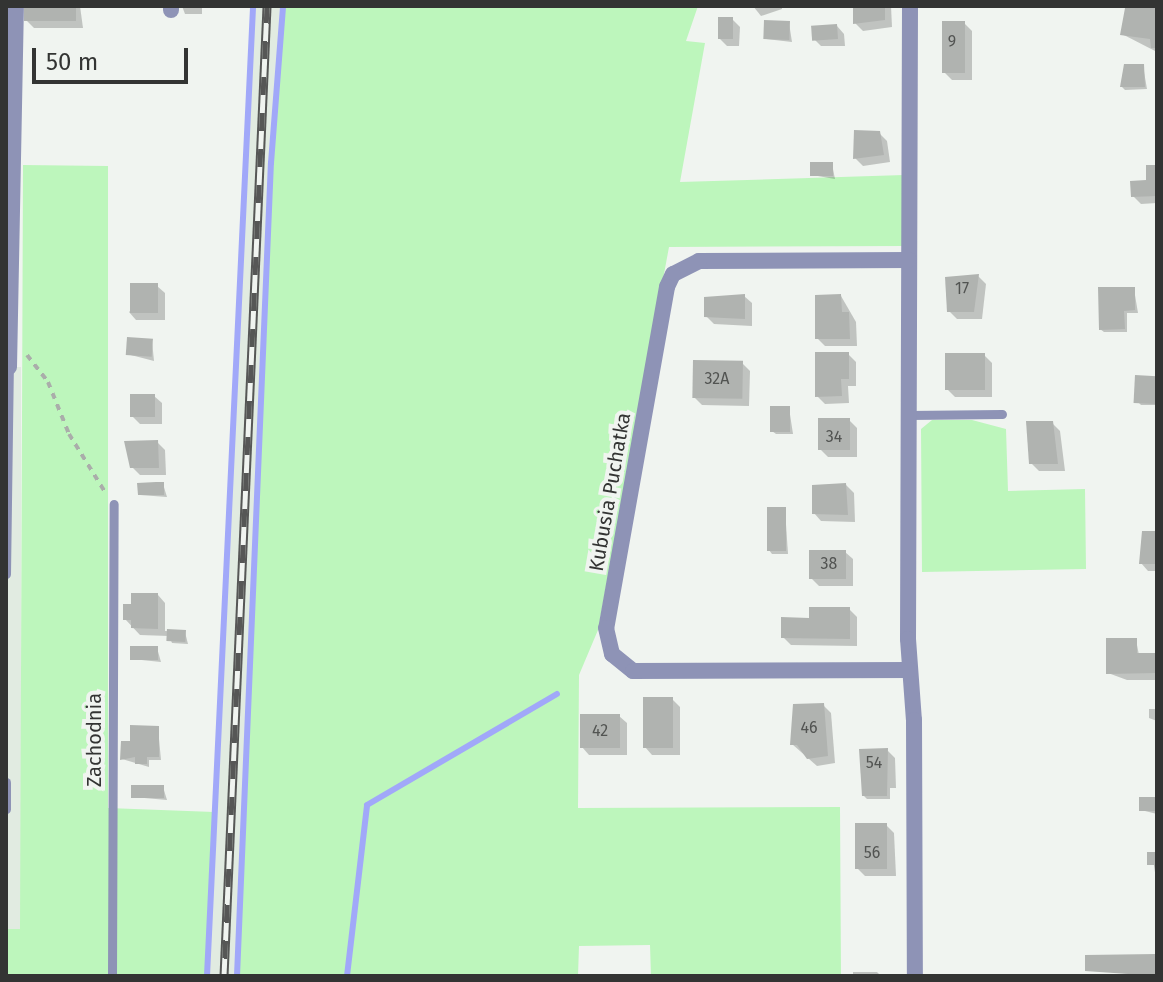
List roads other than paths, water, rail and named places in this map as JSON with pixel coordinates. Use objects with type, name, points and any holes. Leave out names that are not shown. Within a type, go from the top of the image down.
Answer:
[{"type":"street","points":[[9,360],[16,6]]},
{"type":"street","points":[[910,6],[910,670],[915,976]]},
{"type":"street","name":"Kubusia Puchatka","points":[[909,260],[699,261],[673,274],[667,287],[606,628],[612,654],[633,671],[910,670]]},
{"type":"lane","points":[[6,574],[9,360]]},
{"type":"lane","points":[[909,415],[1002,414]]},
{"type":"lane","name":"Zachodnia","points":[[112,976],[114,504]]},
{"type":"lane","points":[[6,782],[6,809]]},
{"type":"waterway","points":[[207,976],[253,6]]},
{"type":"waterway","points":[[237,976],[271,163],[283,6]]},
{"type":"waterway","points":[[347,976],[367,805],[557,694]]},
{"type":"railway","points":[[224,976],[267,6]]}]
